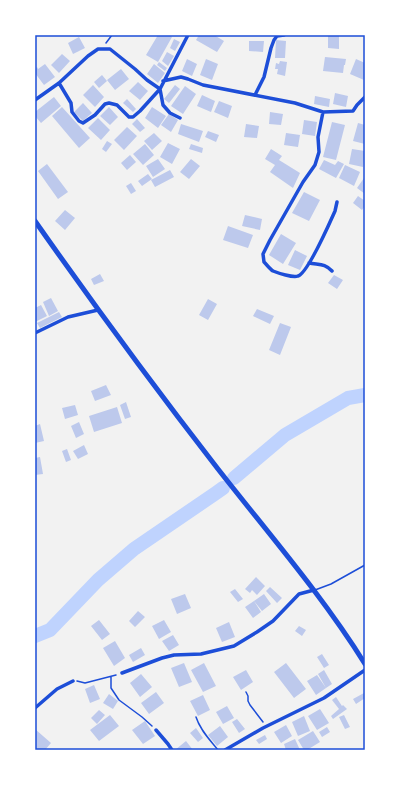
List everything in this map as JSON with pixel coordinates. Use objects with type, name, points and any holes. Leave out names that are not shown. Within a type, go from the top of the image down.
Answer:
[{"type":"main road","points":[[35,221],[177,417],[314,590],[355,647],[365,664]]},
{"type":"street","points":[[59,83],[71,103],[72,112],[79,121],[83,123],[96,115],[105,104],[109,103],[117,105],[129,117],[133,117],[160,88],[188,35]]},
{"type":"street","points":[[255,95],[264,77],[274,40],[277,36],[284,35]]},
{"type":"street","points":[[35,100],[59,83],[88,56],[98,49],[110,49],[135,68],[147,80],[160,88],[163,105],[170,113],[180,118]]},
{"type":"street","points":[[163,81],[181,77],[203,85],[295,103],[323,112],[353,111],[365,97]]},
{"type":"street","points":[[323,112],[318,137],[319,152],[315,165],[303,182],[270,240],[263,254],[264,262],[273,270],[293,276],[298,276],[304,272],[335,211],[337,202]]},
{"type":"street","points":[[309,263],[321,264],[332,271]]},
{"type":"street","points":[[35,333],[68,317],[98,310]]},
{"type":"street","points":[[122,673],[174,655],[201,654],[234,646],[258,632],[273,620],[299,594],[314,590]]},
{"type":"street","points":[[225,750],[267,725],[324,698],[365,670]]},
{"type":"street","points":[[35,708],[57,689],[73,681]]},
{"type":"street","points":[[156,730],[172,750]]},
{"type":"lane","points":[[314,590],[331,584],[365,565]]},
{"type":"path","points":[[101,49],[112,35]]},
{"type":"path","points":[[73,681],[85,683],[122,673]]},
{"type":"path","points":[[111,677],[111,688],[119,700],[142,717],[156,730]]},
{"type":"path","points":[[246,692],[250,705],[267,725]]},
{"type":"path","points":[[196,718],[207,737],[218,750]]},
{"type":"building","points":[[158,35],[170,35],[172,37],[158,62],[146,55]]},
{"type":"building","points":[[199,35],[214,35],[224,41],[217,52],[196,40]]},
{"type":"building","points":[[328,35],[339,35],[339,49],[328,48]]},
{"type":"building","points":[[79,37],[85,48],[73,54],[68,43]]},
{"type":"building","points":[[174,39],[180,42],[175,51],[170,48]]},
{"type":"building","points":[[276,40],[286,41],[285,58],[275,58]]},
{"type":"building","points":[[249,41],[264,41],[263,52],[249,51]]},
{"type":"building","points":[[167,52],[174,56],[168,66],[162,61]]},
{"type":"building","points":[[62,54],[70,61],[59,73],[51,65]]},
{"type":"building","points":[[325,57],[346,59],[343,73],[323,71]]},
{"type":"building","points":[[187,59],[197,64],[192,76],[182,71]]},
{"type":"building","points":[[206,59],[218,64],[212,80],[200,75]]},
{"type":"building","points":[[356,59],[365,63],[364,80],[350,74]]},
{"type":"building","points":[[280,61],[287,62],[285,76],[277,74],[278,69],[275,69],[276,63],[279,64]]},
{"type":"building","points":[[159,62],[167,68],[165,71],[157,65]]},
{"type":"building","points":[[45,64],[55,77],[44,85],[35,73],[35,69],[37,67],[38,69]]},
{"type":"building","points":[[154,64],[165,73],[158,83],[147,74]]},
{"type":"building","points":[[121,69],[129,79],[115,90],[107,80]]},
{"type":"building","points":[[102,75],[107,81],[99,88],[94,82]]},
{"type":"building","points":[[138,82],[148,91],[140,100],[129,91]]},
{"type":"building","points":[[93,85],[104,97],[95,107],[83,95]]},
{"type":"building","points":[[175,85],[180,89],[169,103],[164,99]]},
{"type":"building","points":[[185,86],[196,94],[183,114],[171,106]]},
{"type":"building","points":[[335,93],[348,96],[346,107],[333,104]]},
{"type":"building","points":[[202,95],[215,101],[211,112],[197,106]]},
{"type":"building","points":[[315,96],[330,99],[329,107],[314,104]]},
{"type":"building","points":[[54,97],[61,106],[41,123],[35,116],[35,112]]},
{"type":"building","points":[[127,99],[136,109],[133,112],[123,103]]},
{"type":"building","points":[[219,101],[232,106],[228,118],[214,112]]},
{"type":"building","points":[[83,103],[92,113],[83,121],[74,112]]},
{"type":"building","points":[[62,107],[90,138],[79,148],[52,116]]},
{"type":"building","points":[[109,107],[118,117],[110,125],[100,116]]},
{"type":"building","points":[[152,107],[166,116],[158,128],[145,118]]},
{"type":"building","points":[[270,112],[283,114],[281,125],[269,124]]},
{"type":"building","points":[[169,114],[178,120],[171,132],[161,125]]},
{"type":"building","points":[[98,118],[110,130],[101,140],[88,128]]},
{"type":"building","points":[[137,119],[145,128],[140,132],[132,124]]},
{"type":"building","points":[[304,120],[317,122],[315,136],[302,134]]},
{"type":"building","points":[[332,122],[345,125],[336,160],[323,157]]},
{"type":"building","points":[[358,123],[365,125],[365,144],[353,141]]},
{"type":"building","points":[[181,124],[203,131],[199,142],[178,134]]},
{"type":"building","points":[[246,124],[259,126],[257,138],[244,137]]},
{"type":"building","points":[[127,127],[137,136],[124,150],[114,140]]},
{"type":"building","points":[[208,131],[219,135],[216,142],[205,137]]},
{"type":"building","points":[[154,133],[162,141],[152,150],[144,141]]},
{"type":"building","points":[[286,133],[300,135],[298,147],[284,145]]},
{"type":"building","points":[[107,141],[112,144],[106,152],[102,149]]},
{"type":"building","points":[[168,143],[180,149],[172,164],[160,157]]},
{"type":"building","points":[[145,144],[154,155],[143,165],[133,154]]},
{"type":"building","points":[[191,144],[203,148],[202,153],[189,149]]},
{"type":"building","points":[[271,149],[282,156],[279,160],[300,173],[293,188],[270,172],[275,165],[265,159]]},
{"type":"building","points":[[352,149],[365,151],[363,167],[349,164]]},
{"type":"building","points":[[130,155],[136,162],[127,170],[121,163]]},
{"type":"building","points":[[158,159],[165,169],[153,177],[146,166]]},
{"type":"building","points":[[191,159],[200,166],[189,179],[180,172]]},
{"type":"building","points":[[324,160],[335,165],[338,161],[344,164],[336,178],[319,169]]},
{"type":"building","points":[[47,164],[68,192],[58,199],[38,171]]},
{"type":"building","points":[[345,165],[360,172],[354,186],[339,178]]},
{"type":"building","points":[[170,170],[174,177],[155,187],[151,180]]},
{"type":"building","points":[[148,174],[152,179],[142,186],[138,181]]},
{"type":"building","points":[[364,178],[365,179],[365,194],[357,188]]},
{"type":"building","points":[[131,183],[136,191],[131,194],[126,186]]},
{"type":"building","points":[[304,192],[320,200],[309,221],[292,213]]},
{"type":"building","points":[[358,196],[365,201],[365,206],[362,210],[353,203]]},
{"type":"building","points":[[65,210],[75,218],[65,230],[55,221]]},
{"type":"building","points":[[245,215],[262,219],[260,230],[242,226]]},
{"type":"building","points":[[228,226],[253,235],[248,248],[223,240]]},
{"type":"building","points":[[281,234],[296,243],[283,264],[269,255]]},
{"type":"building","points":[[295,250],[307,256],[300,270],[288,265]]},
{"type":"building","points":[[100,274],[104,281],[94,285],[91,279]]},
{"type":"building","points":[[334,275],[343,280],[337,289],[328,283]]},
{"type":"building","points":[[51,298],[58,311],[49,316],[43,302]]},
{"type":"building","points":[[208,299],[217,304],[208,320],[199,315]]},
{"type":"building","points":[[41,305],[47,316],[35,322],[35,308]]},
{"type":"building","points":[[257,309],[274,316],[270,324],[253,316]]},
{"type":"building","points":[[59,312],[62,317],[40,328],[37,323]]},
{"type":"building","points":[[280,323],[291,327],[280,355],[269,350]]},
{"type":"building","points":[[106,385],[111,395],[95,401],[91,391]]},
{"type":"building","points":[[126,402],[131,417],[125,419],[120,405]]},
{"type":"building","points":[[75,405],[78,415],[65,419],[62,408]]},
{"type":"building","points":[[117,407],[122,423],[94,432],[89,416]]},
{"type":"building","points":[[79,422],[84,434],[76,438],[71,426]]},
{"type":"building","points":[[40,424],[44,441],[35,443],[35,426]]},
{"type":"building","points":[[84,445],[88,454],[78,459],[73,451]]},
{"type":"building","points":[[67,449],[71,460],[66,462],[62,451]]},
{"type":"building","points":[[40,457],[43,474],[35,475],[35,458]]},
{"type":"building","points":[[256,577],[265,586],[257,595],[252,590],[250,593],[245,589]]},
{"type":"building","points":[[270,587],[282,598],[277,603],[266,591]]},
{"type":"building","points":[[235,589],[243,599],[238,602],[230,592]]},
{"type":"building","points":[[185,594],[191,608],[177,614],[171,599]]},
{"type":"building","points":[[264,594],[271,604],[262,611],[254,601]]},
{"type":"building","points":[[254,601],[261,612],[253,618],[245,607]]},
{"type":"building","points":[[138,611],[145,617],[135,627],[129,621]]},
{"type":"building","points":[[99,620],[110,634],[102,640],[91,626]]},
{"type":"building","points":[[164,620],[171,632],[159,639],[152,626]]},
{"type":"building","points":[[229,622],[235,637],[222,642],[216,628]]},
{"type":"building","points":[[299,626],[306,630],[302,636],[295,631]]},
{"type":"building","points":[[173,635],[179,645],[169,651],[162,641]]},
{"type":"building","points":[[115,641],[125,658],[114,666],[103,648]]},
{"type":"building","points":[[141,648],[145,655],[133,662],[129,655]]},
{"type":"building","points":[[322,654],[329,665],[324,668],[317,657]]},
{"type":"building","points":[[184,663],[192,682],[179,687],[171,668]]},
{"type":"building","points":[[204,663],[216,686],[203,692],[191,670]]},
{"type":"building","points":[[286,663],[306,689],[294,698],[274,672]]},
{"type":"building","points":[[246,670],[253,682],[241,690],[233,677]]},
{"type":"building","points":[[324,670],[332,684],[326,688],[318,674]]},
{"type":"building","points":[[141,674],[152,687],[140,697],[130,683]]},
{"type":"building","points":[[317,675],[326,688],[316,695],[307,681]]},
{"type":"building","points":[[94,685],[100,699],[90,703],[85,689]]},
{"type":"building","points":[[156,692],[164,703],[149,714],[141,703]]},
{"type":"building","points":[[364,693],[365,698],[356,704],[353,699]]},
{"type":"building","points":[[109,694],[118,701],[113,709],[103,703]]},
{"type":"building","points":[[203,695],[210,710],[198,716],[190,701]]},
{"type":"building","points":[[336,697],[342,706],[343,705],[347,709],[333,719],[331,716],[339,709],[332,700]]},
{"type":"building","points":[[227,706],[234,718],[223,724],[216,712]]},
{"type":"building","points":[[320,709],[329,723],[317,730],[308,716]]},
{"type":"building","points":[[99,710],[105,715],[97,724],[91,718]]},
{"type":"building","points":[[110,715],[119,726],[99,741],[90,730]]},
{"type":"building","points":[[344,715],[350,727],[345,729],[339,717]]},
{"type":"building","points":[[304,716],[310,731],[298,736],[292,722]]},
{"type":"building","points":[[237,719],[245,729],[239,733],[232,722]]},
{"type":"building","points":[[145,721],[155,736],[143,744],[132,730]]},
{"type":"building","points":[[286,725],[292,736],[281,743],[274,732]]},
{"type":"building","points":[[220,726],[228,737],[217,746],[208,735]]},
{"type":"building","points":[[327,727],[330,732],[322,737],[319,732]]},
{"type":"building","points":[[196,728],[203,738],[198,742],[190,733]]},
{"type":"building","points":[[35,729],[51,743],[45,750],[37,750],[35,748]]},
{"type":"building","points":[[313,731],[320,742],[307,750],[304,750],[298,740]]},
{"type":"building","points":[[265,735],[267,739],[259,744],[256,740]]},
{"type":"building","points":[[295,739],[300,750],[286,750],[284,744]]},
{"type":"building","points":[[186,741],[193,750],[175,750]]},
{"type":"waterway","points":[[234,478],[285,435],[348,398],[365,395]]},
{"type":"waterway","points":[[35,636],[50,630],[98,580],[134,549],[223,488]]}]
